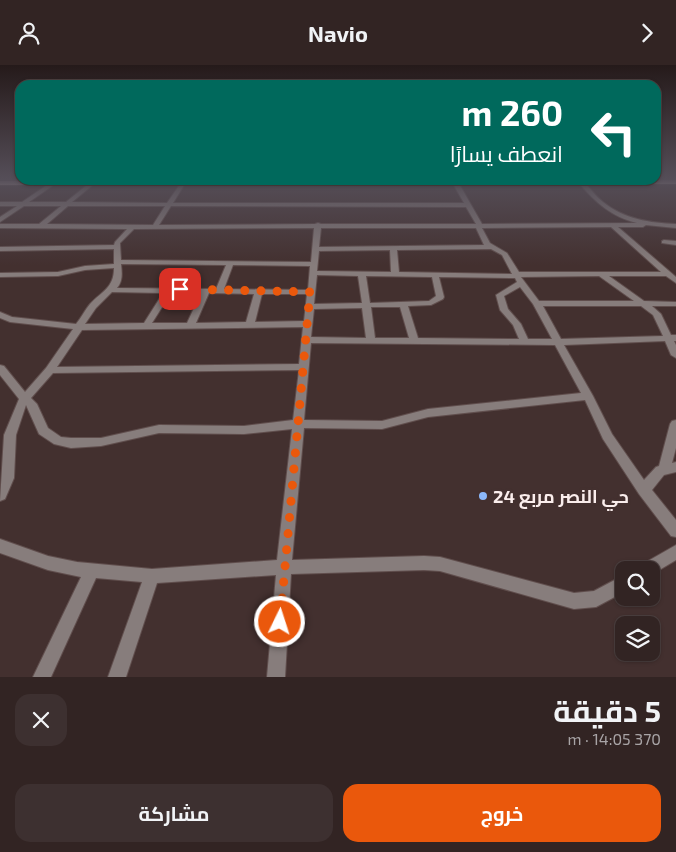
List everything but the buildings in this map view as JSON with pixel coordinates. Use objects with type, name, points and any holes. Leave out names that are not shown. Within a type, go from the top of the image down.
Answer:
[{"type":"street","points":[[0,220],[18,208]]},
{"type":"street","points":[[41,227],[62,208]]},
{"type":"street","points":[[155,227],[166,208]]},
{"type":"street","points":[[469,208],[487,244],[505,254],[518,278],[537,303],[588,396],[607,436],[644,490],[675,528]]},
{"type":"street","points":[[607,208],[631,221],[643,225]]},
{"type":"street","points":[[276,677],[284,567],[318,225]]},
{"type":"street","points":[[0,226],[676,226]]},
{"type":"street","points":[[613,226],[676,281]]},
{"type":"street","points":[[0,495],[8,478],[5,447],[24,398],[50,370],[77,327],[93,306],[111,290],[118,277],[116,264],[119,240],[132,227]]},
{"type":"street","points":[[664,242],[676,243]]},
{"type":"street","points":[[0,249],[117,247]]},
{"type":"street","points":[[315,249],[492,247]]},
{"type":"street","points":[[393,248],[395,274]]},
{"type":"street","points":[[0,275],[58,274],[116,264],[230,264],[362,274],[518,278],[599,273],[668,274]]},
{"type":"street","points":[[219,291],[230,264]]},
{"type":"street","points":[[599,273],[658,314],[672,338],[676,355]]},
{"type":"street","points":[[362,274],[371,340]]},
{"type":"street","points":[[309,307],[431,303],[440,297],[435,275]]},
{"type":"street","points":[[518,278],[500,295],[504,310],[517,324],[525,341]]},
{"type":"street","points":[[111,290],[310,292]]},
{"type":"street","points":[[147,325],[169,290]]},
{"type":"street","points":[[191,325],[206,291]]},
{"type":"street","points":[[250,324],[259,291]]},
{"type":"street","points":[[403,303],[414,339]]},
{"type":"street","points":[[537,303],[676,304]]},
{"type":"street","points":[[0,315],[10,319],[77,327],[308,323]]},
{"type":"street","points":[[307,340],[414,339],[558,342],[672,338]]},
{"type":"street","points":[[50,370],[305,367]]},
{"type":"street","points":[[0,368],[24,398],[32,404],[43,431],[49,437],[71,443],[101,442],[168,428],[244,430],[298,424],[382,425],[428,413],[588,396]]},
{"type":"street","points":[[644,490],[671,467],[676,424]]},
{"type":"street","points":[[0,546],[48,563],[91,572],[152,576],[284,567],[440,564],[574,601],[596,599],[615,588]]},
{"type":"street","points":[[660,562],[676,552]]},
{"type":"street","points":[[42,677],[91,572]]},
{"type":"street","points":[[116,677],[152,576]]},
{"type":"place","name":"حي النصر مربع 24","points":[[483,496]]},
{"type":"route","points":[[180,289],[310,292],[305,367],[280,622]]}]
